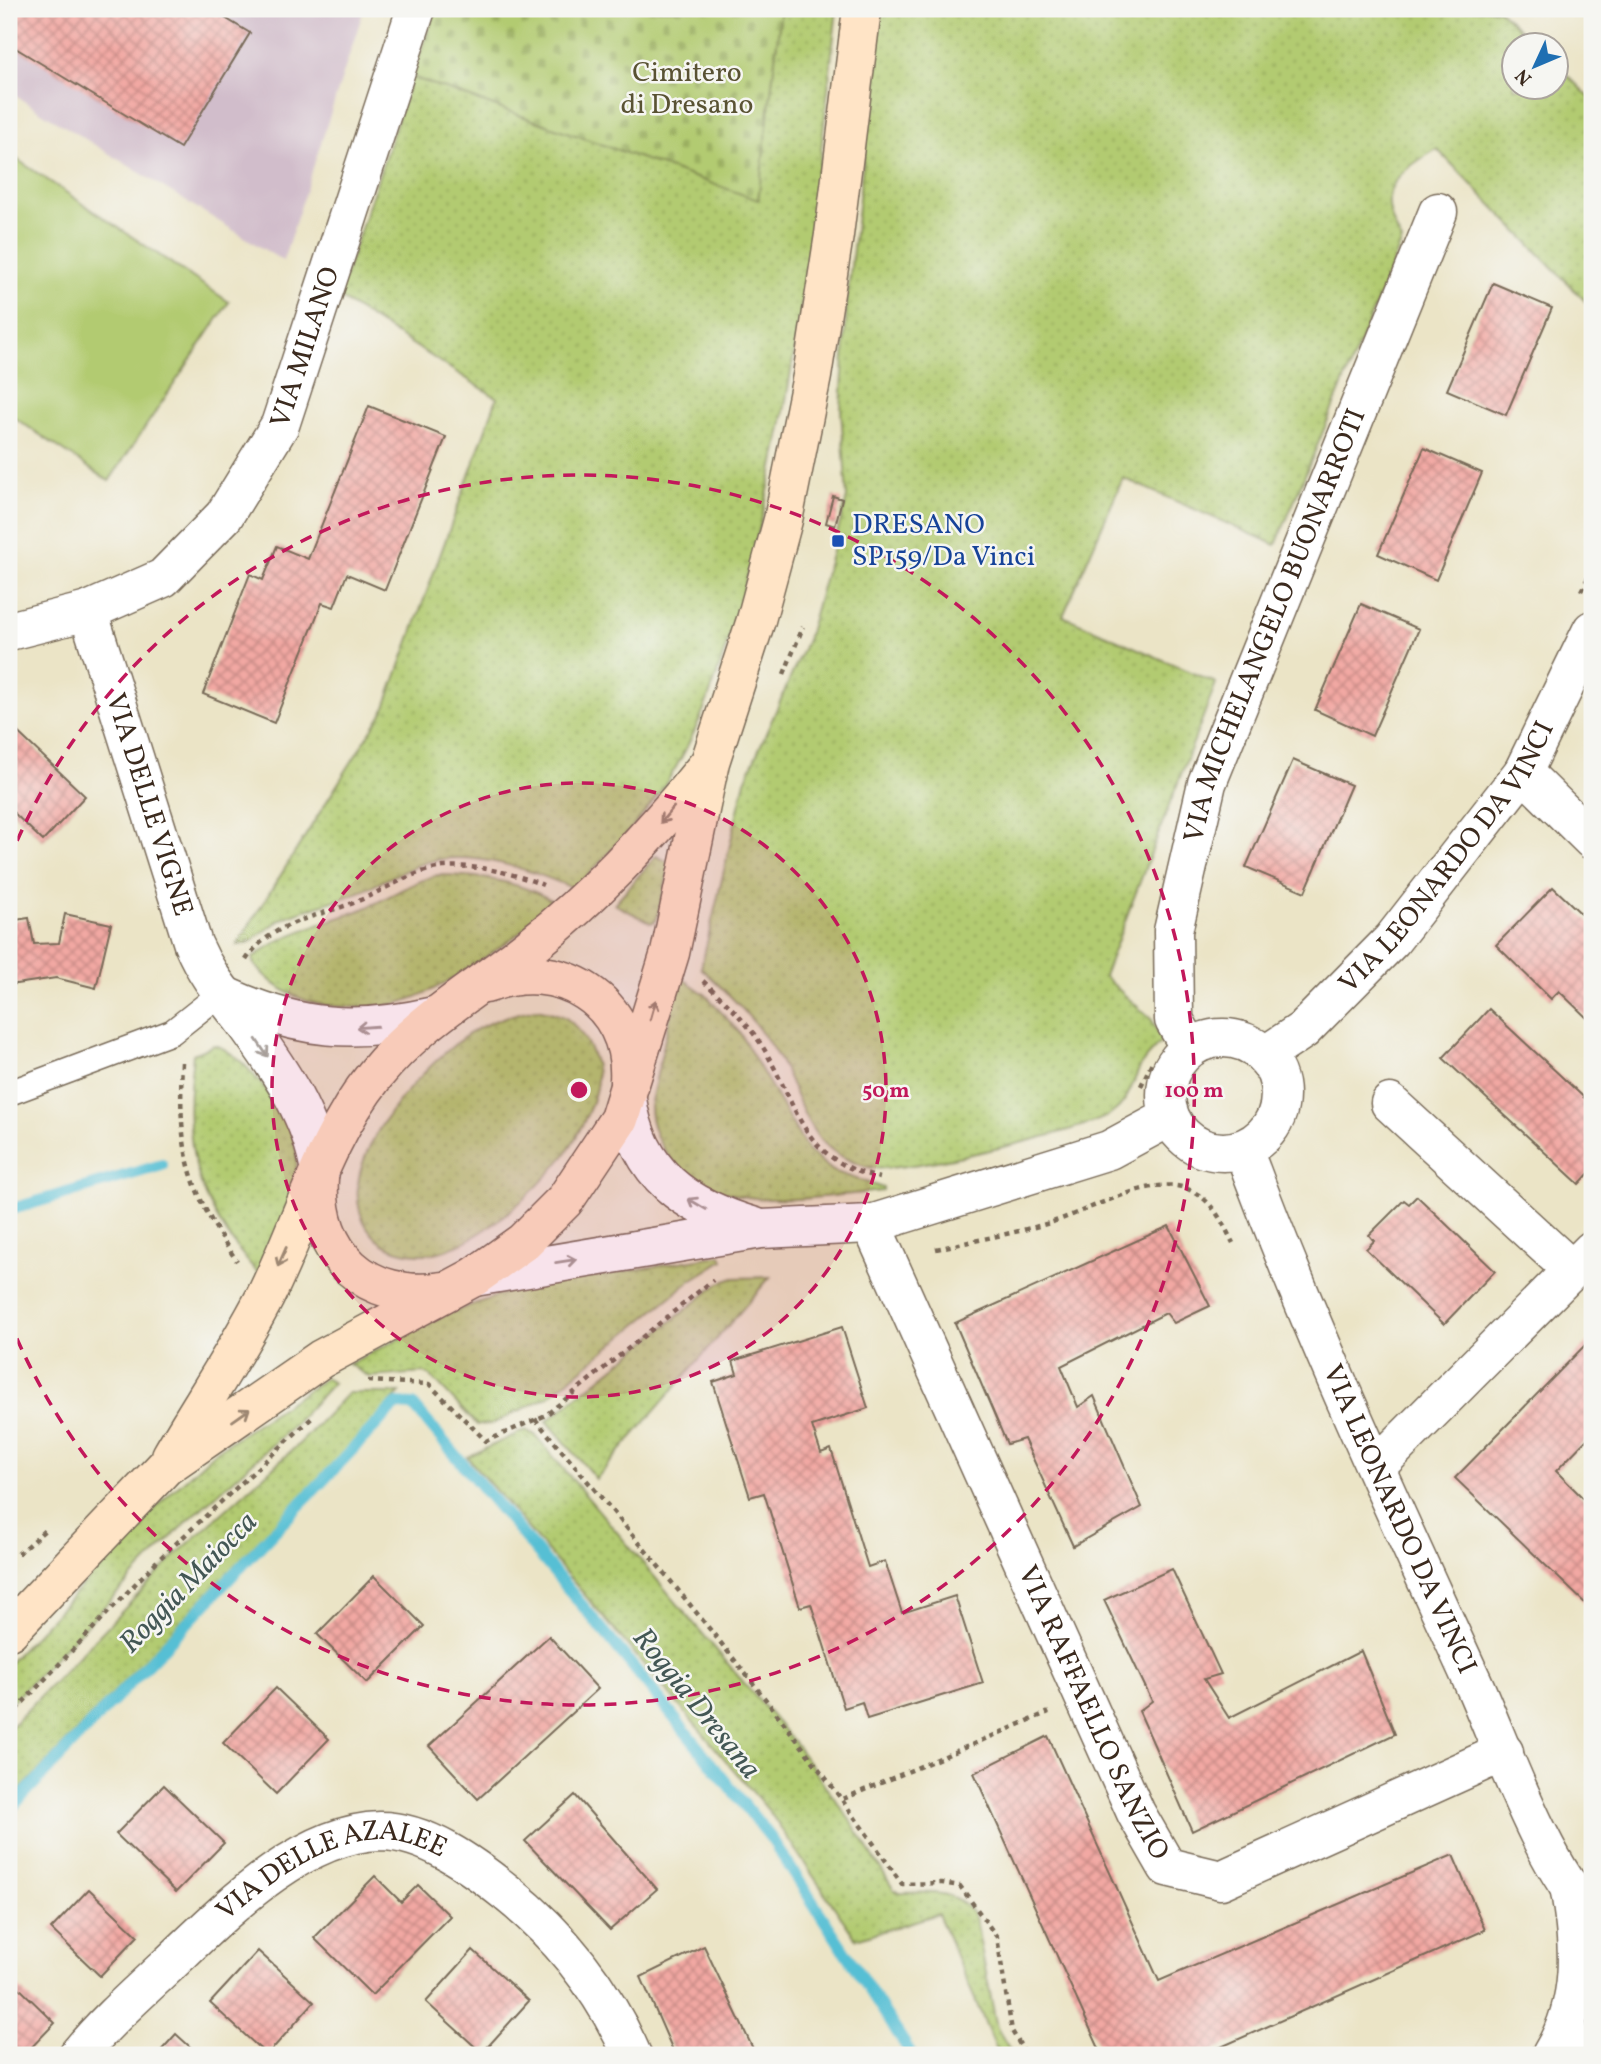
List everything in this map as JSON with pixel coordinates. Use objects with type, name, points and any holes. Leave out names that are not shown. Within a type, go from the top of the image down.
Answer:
[{"type":"street","name":"VIA MILANO","points":[[9,631],[88,611],[163,578],[223,516],[280,425],[416,9]]},
{"type":"street","points":[[9,1631],[165,1467],[321,1359],[458,1284],[523,1242],[565,1200],[609,1136],[627,1099],[670,953],[710,762],[756,620],[794,465],[834,235],[862,9]]},
{"type":"street","name":"VIA MICHELANGELO BUONARROTI","points":[[1173,1053],[1173,931],[1207,783],[1438,212]]},
{"type":"street","name":"VIA DELLE VIGNE","points":[[88,611],[193,944],[208,977],[250,1030],[295,1100],[312,1135],[320,1172]]},
{"type":"street","name":"VIA LEONARDO DA VINCI","points":[[1264,1056],[1303,1030],[1392,940],[1522,772],[1592,629]]},
{"type":"street","points":[[165,1467],[264,1297],[344,1119],[373,1076],[398,1048],[445,1008],[533,944],[583,902],[638,848],[710,762]]},
{"type":"street","points":[[1522,772],[1592,840]]},
{"type":"street","points":[[220,994],[264,1012],[317,1026],[360,1028],[445,1008],[497,980],[516,976],[548,975],[587,991],[610,1013],[624,1041],[629,1066],[627,1099],[633,1131],[640,1149],[660,1176],[676,1191],[708,1210],[761,1229],[878,1240],[1109,1150],[1170,1117]]},
{"type":"street","points":[[1223,1038],[1244,1042],[1264,1056],[1277,1076],[1280,1096],[1275,1118],[1263,1136],[1243,1149],[1222,1153],[1203,1149],[1186,1139],[1170,1117],[1166,1094],[1173,1053],[1205,1041],[1223,1038]]},
{"type":"street","points":[[1376,1467],[1582,1260],[1390,1103]]},
{"type":"street","name":"VIA LEONARDO DA VINCI","points":[[1243,1149],[1281,1251],[1504,1752],[1569,1886],[1592,1915]]},
{"type":"street","points":[[320,1172],[318,1205],[324,1230],[350,1267],[375,1283],[404,1292],[761,1229]]},
{"type":"street","name":"VIA RAFFAELLO SANZIO","points":[[878,1240],[1136,1813],[1167,1867],[1221,1880],[1504,1752]]},
{"type":"street","name":"VIA DELLE AZALEE","points":[[78,2055],[112,2017],[251,1889],[292,1862],[331,1843],[358,1834],[382,1831],[417,1839],[445,1851],[521,1904],[560,1941],[585,1971],[617,2023],[632,2055]]},
{"type":"street","name":"VIA LEONARDO DA VINCI","points":[[1551,2055],[1576,1995],[1577,1928],[1569,1886]]},
{"type":"street","points":[[1576,2055],[1592,2045]]},
{"type":"lane","points":[[9,1093],[172,1032],[220,994]]},
{"type":"path","points":[[245,961],[252,950],[280,929],[358,901],[425,870],[446,867],[494,871],[539,883],[583,902]]},
{"type":"path","points":[[670,953],[715,992],[750,1031],[769,1058],[803,1127],[818,1147],[858,1171],[894,1179]]},
{"type":"path","points":[[1140,1088],[1173,1053]]},
{"type":"path","points":[[182,1056],[180,1122],[187,1168],[207,1214],[238,1263]]},
{"type":"path","points":[[878,1240],[1014,1232],[1074,1215],[1147,1188],[1166,1186],[1182,1187],[1206,1200],[1215,1209],[1238,1255]]},
{"type":"path","points":[[362,1381],[429,1384],[486,1441],[546,1415],[719,1275]]},
{"type":"path","points":[[9,1717],[158,1561],[321,1409]]},
{"type":"path","points":[[535,1419],[742,1667],[844,1800],[902,1884],[960,1886],[997,1937],[1012,2031],[1026,2055]]},
{"type":"path","points":[[844,1800],[1084,1696]]},
{"type":"shaded area","points":[[9,9],[364,9],[283,261],[9,92]]},
{"type":"green space","name":"Cimitero di Dresano","points":[[436,9],[781,9],[758,200],[412,77]]},
{"type":"green space","points":[[781,9],[837,9],[802,298],[778,442],[745,584],[707,701],[676,767],[642,816],[575,889],[503,864],[464,858],[446,859],[419,865],[359,892],[288,916],[250,941],[237,945],[384,710],[497,398],[338,297],[412,77],[758,199]]},
{"type":"green space","points":[[881,9],[1498,9],[1522,32],[1500,32],[1500,102],[1570,102],[1570,78],[1592,100],[1592,308],[1437,149],[1409,167],[1392,186],[1389,209],[1402,241],[1276,545],[1123,478],[1063,616],[1216,683],[1104,976],[1152,1020],[1162,1041],[1143,1062],[1122,1104],[1111,1114],[1032,1140],[954,1158],[891,1168],[860,1165],[831,1149],[818,1136],[805,1116],[786,1071],[763,1035],[734,1000],[701,968],[745,781],[807,640],[847,498],[841,410],[847,301]]},
{"type":"green space","points":[[9,154],[229,302],[109,481],[9,414]]},
{"type":"green space","points":[[656,856],[668,862],[669,870],[656,921],[651,923],[614,904]]},
{"type":"green space","points":[[438,875],[500,881],[530,890],[558,904],[449,981],[401,1002],[379,1007],[333,1006],[308,1001],[273,983],[254,964],[253,958],[279,941],[363,909]]},
{"type":"green space","points":[[679,976],[706,995],[740,1033],[808,1151],[833,1171],[883,1188],[883,1191],[799,1199],[744,1196],[718,1190],[694,1178],[672,1160],[656,1135],[650,1106]]},
{"type":"green space","points":[[536,1009],[555,1013],[573,1024],[594,1059],[597,1078],[594,1096],[570,1148],[553,1170],[520,1203],[480,1233],[459,1244],[440,1252],[421,1254],[397,1250],[384,1244],[367,1227],[358,1203],[360,1176],[369,1149],[384,1122],[423,1074],[463,1038],[498,1020]]},
{"type":"green space","points":[[214,1045],[235,1056],[282,1111],[297,1157],[290,1200],[258,1273],[219,1222],[197,1172],[190,1117],[193,1054]]},
{"type":"green space","points":[[721,1255],[723,1260],[690,1281],[549,1396],[492,1424],[477,1425],[431,1376],[423,1373],[369,1377],[349,1364],[449,1313],[514,1290]]},
{"type":"green space","points":[[770,1277],[596,1479],[547,1421],[719,1283],[734,1278]]},
{"type":"green space","points":[[326,1378],[333,1383],[293,1426],[183,1525],[9,1705],[9,1663],[164,1499],[216,1451]]},
{"type":"green space","points":[[348,1393],[400,1393],[9,1802],[9,1729],[179,1552],[300,1443]]},
{"type":"green space","points":[[525,1430],[535,1435],[793,1741],[852,1823],[894,1890],[900,1893],[921,1892],[951,1896],[968,1908],[975,1917],[997,2028],[1013,2055],[999,2055],[938,1914],[856,1939],[769,1811],[467,1457]]},
{"type":"building","points":[[9,9],[210,9],[250,33],[180,148],[9,44]]},
{"type":"building","points":[[1493,283],[1552,308],[1506,415],[1447,390]]},
{"type":"building","points":[[369,406],[446,437],[385,590],[347,574],[334,607],[322,603],[274,723],[203,694],[250,574],[263,580],[277,546],[308,559]]},
{"type":"building","points":[[1424,448],[1482,473],[1436,580],[1378,554]]},
{"type":"building","points":[[833,496],[842,499],[835,526],[826,523]]},
{"type":"building","points":[[1361,604],[1419,629],[1372,736],[1315,710]]},
{"type":"building","points":[[9,724],[85,796],[43,841],[9,808]]},
{"type":"building","points":[[1293,760],[1351,785],[1305,892],[1246,867]]},
{"type":"building","points":[[1553,887],[1592,924],[1592,1023],[1559,991],[1551,999],[1496,945]]},
{"type":"building","points":[[65,914],[111,924],[96,988],[56,978],[9,985],[9,921],[29,918],[34,944],[59,943]]},
{"type":"building","points":[[1489,1009],[1592,1105],[1592,1170],[1579,1184],[1443,1058]]},
{"type":"building","points":[[1417,1196],[1495,1271],[1444,1324],[1366,1249],[1374,1241],[1369,1235],[1404,1200],[1409,1204]]},
{"type":"building","points":[[1169,1226],[1210,1306],[1174,1323],[1166,1313],[1061,1366],[1078,1407],[1094,1396],[1142,1507],[1073,1546],[1024,1439],[1007,1444],[955,1323]]},
{"type":"building","points":[[842,1327],[868,1408],[812,1426],[821,1453],[831,1449],[868,1567],[885,1561],[902,1613],[955,1596],[983,1683],[867,1719],[862,1702],[844,1708],[811,1604],[800,1607],[764,1493],[750,1497],[713,1382],[737,1374],[733,1361]]},
{"type":"building","points":[[1592,1338],[1592,1434],[1556,1471],[1592,1507],[1592,1610],[1455,1478]]},
{"type":"building","points":[[1172,1569],[1221,1674],[1204,1679],[1229,1718],[1361,1651],[1395,1734],[1192,1831],[1139,1711],[1152,1701],[1104,1600]]},
{"type":"building","points":[[374,1576],[424,1626],[367,1683],[317,1634]]},
{"type":"building","points":[[549,1636],[598,1689],[478,1799],[429,1746]]},
{"type":"building","points":[[276,1688],[329,1739],[276,1794],[223,1743]]},
{"type":"building","points":[[1048,1736],[1159,1981],[1453,1855],[1485,1930],[1203,2055],[1102,2055],[974,1773]]},
{"type":"building","points":[[164,1785],[224,1843],[176,1892],[116,1834]]},
{"type":"building","points":[[575,1795],[657,1889],[610,1930],[525,1841]]},
{"type":"building","points":[[375,1876],[401,1902],[418,1885],[450,1916],[372,1995],[314,1938]]},
{"type":"building","points":[[89,1889],[138,1936],[100,1976],[51,1929]]},
{"type":"building","points":[[704,1946],[756,2055],[675,2055],[641,1977]]},
{"type":"building","points":[[473,1950],[529,2001],[482,2053],[426,2002]]},
{"type":"building","points":[[258,1951],[314,2002],[267,2055],[210,2003]]},
{"type":"building","points":[[9,1978],[55,2023],[24,2055],[9,2055]]},
{"type":"building","points":[[176,2034],[199,2055],[157,2055]]},
{"type":"waterway","name":"Roggia Dresana","points":[[9,1210],[162,1165]]},
{"type":"waterway","name":"Roggia Dresana","points":[[9,1810],[391,1409],[397,1404],[413,1405],[613,1642],[771,1838],[912,2055]]},
{"type":"place","name":"DRESANO SP159/Da Vinci","points":[[838,541]]},
{"type":"water label","name":"Roggia Maiocca","points":[[189,1583]]}]
